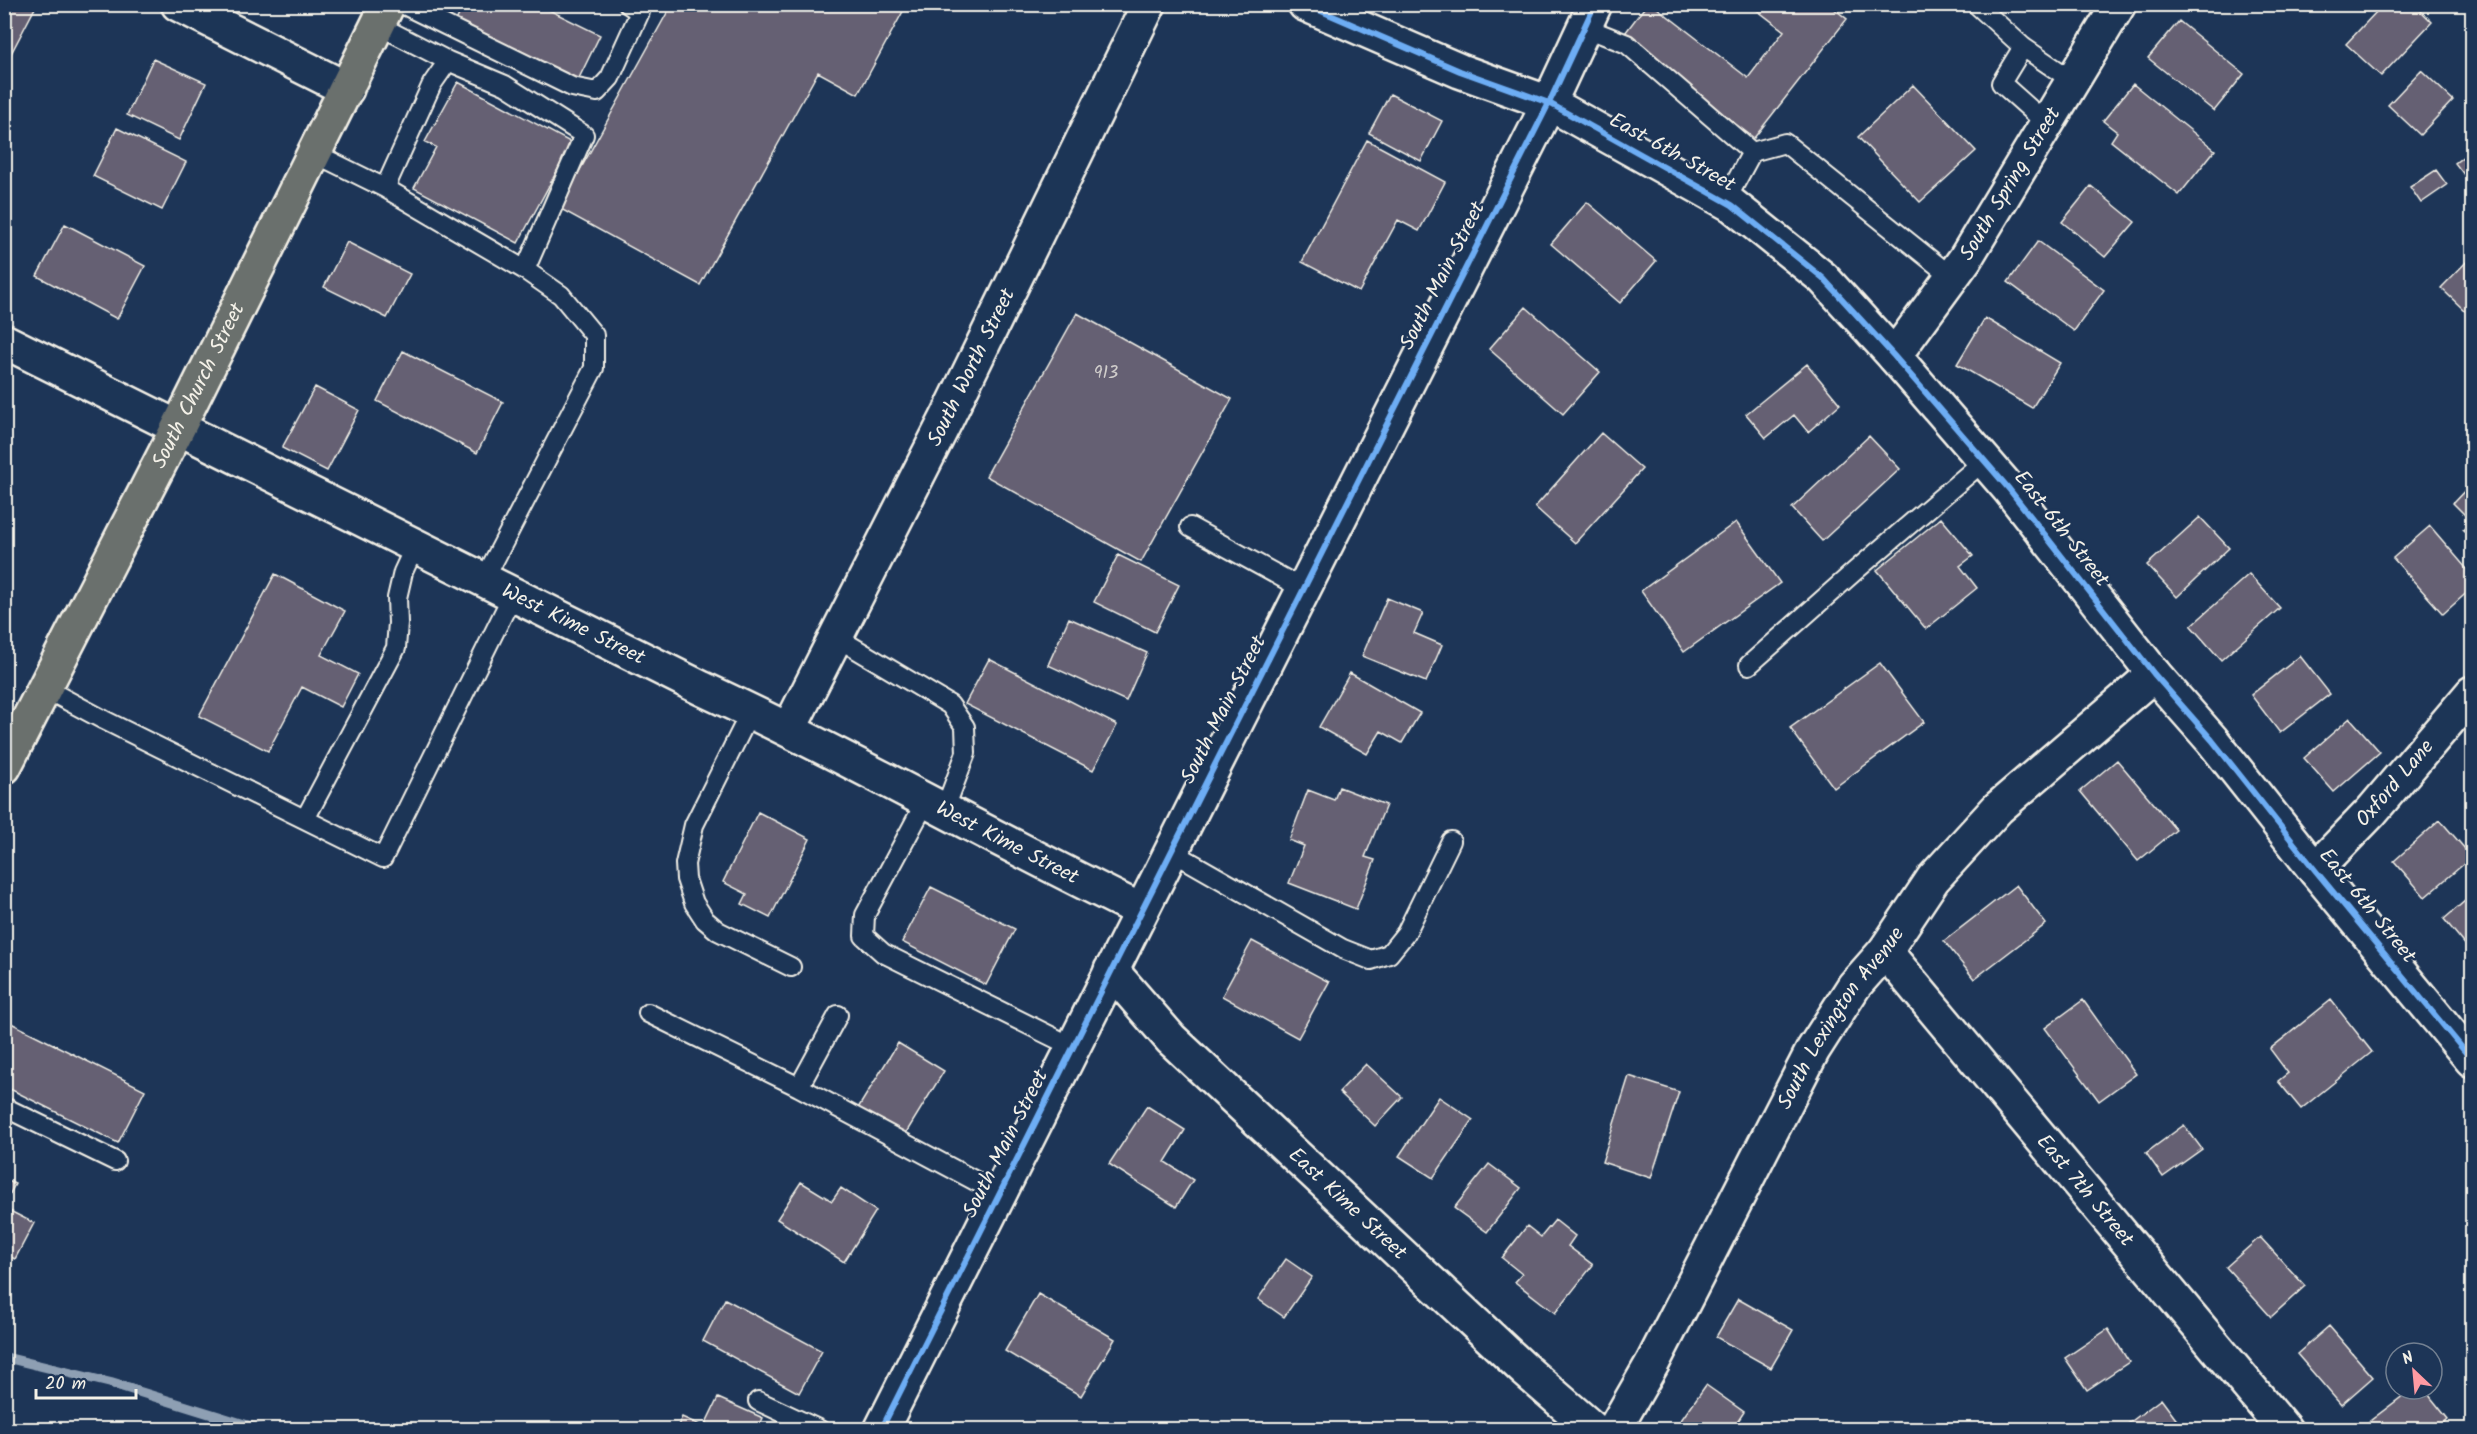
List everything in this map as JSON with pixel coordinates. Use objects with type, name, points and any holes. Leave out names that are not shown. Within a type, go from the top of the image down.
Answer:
[{"type":"main road","name":"South Church Street","points":[[4,767],[178,428],[314,153],[389,11]]},
{"type":"street","points":[[178,4],[347,89]]},
{"type":"street","name":"South Worth Street","points":[[789,729],[947,418],[1149,4]]},
{"type":"street","name":"East 6th Street","points":[[1305,4],[1460,71],[1549,103],[1725,202],[1823,278],[1985,460],[2154,674],[2212,740],[2315,870],[2472,1060]]},
{"type":"street","name":"South Spring Street","points":[[1894,356],[1952,277],[2119,4]]},
{"type":"street","name":"South Main Street","points":[[881,1430],[1140,910],[1549,103],[1589,16]]},
{"type":"street","name":"West Kime Street","points":[[4,341],[789,729],[1140,910]]},
{"type":"street","name":"South Lexington Avenue","points":[[1614,1430],[1653,1362],[1813,1050],[1854,986],[1885,951],[1933,879],[1998,808],[2154,674]]},
{"type":"street","name":"Oxford Lane","points":[[2315,870],[2371,812],[2472,693]]},
{"type":"street","name":"East 7th Street","points":[[1885,951],[2285,1430]]},
{"type":"street","name":"East Kime Street","points":[[1111,970],[1171,1039],[1526,1370],[1594,1430]]},
{"type":"lane","points":[[389,11],[572,87],[597,92],[610,78],[640,12],[628,4]]},
{"type":"lane","points":[[1976,4],[2023,47],[2073,81]]},
{"type":"lane","points":[[389,11],[448,61],[505,85],[584,135],[525,270]]},
{"type":"lane","points":[[1589,16],[1627,44],[1752,152]]},
{"type":"lane","points":[[2023,47],[2001,83],[2047,124]]},
{"type":"lane","points":[[385,188],[432,84],[448,61]]},
{"type":"lane","points":[[1725,202],[1752,152],[1785,143],[1952,277]]},
{"type":"lane","points":[[314,153],[385,188],[525,270],[561,295],[594,335],[594,368],[484,580]]},
{"type":"lane","points":[[1749,665],[1985,460]]},
{"type":"lane","points":[[1190,527],[1303,590]]},
{"type":"lane","points":[[305,819],[396,648],[397,597],[403,572],[416,546]]},
{"type":"lane","points":[[44,688],[383,858],[513,594]]},
{"type":"lane","points":[[836,637],[950,705],[965,727],[966,753],[865,915],[864,936],[883,953],[1073,1047]]},
{"type":"lane","points":[[751,711],[694,825],[685,864],[686,879],[694,903],[705,920],[718,931],[791,967]]},
{"type":"lane","points":[[1170,851],[1343,949],[1371,960],[1389,954],[1406,933],[1451,841]]},
{"type":"lane","points":[[648,1013],[799,1087],[1000,1194]]},
{"type":"lane","points":[[799,1087],[838,1015]]},
{"type":"lane","points":[[4,1107],[114,1161]]},
{"type":"lane","points":[[758,1401],[820,1430]]},
{"type":"building","points":[[4,4],[37,4],[4,67]]},
{"type":"building","points":[[464,4],[537,4],[600,35],[578,80],[456,21]]},
{"type":"building","points":[[672,4],[907,4],[858,94],[818,72],[700,285],[559,208]]},
{"type":"building","points":[[1492,4],[1512,4],[1508,12]]},
{"type":"building","points":[[1647,4],[1652,4],[1748,78],[1784,31],[1749,4],[1828,4],[1847,19],[1754,138],[1622,37]]},
{"type":"building","points":[[2373,4],[2414,4],[2432,22],[2381,76],[2346,44],[2378,10]]},
{"type":"building","points":[[2179,21],[2244,74],[2214,111],[2148,58]]},
{"type":"building","points":[[153,59],[206,83],[179,140],[127,115]]},
{"type":"building","points":[[2421,70],[2453,100],[2420,135],[2388,105]]},
{"type":"building","points":[[458,82],[572,143],[518,243],[414,188],[436,147],[425,142]]},
{"type":"building","points":[[2133,84],[2215,150],[2179,195],[2111,141],[2117,132],[2103,121]]},
{"type":"building","points":[[1913,85],[1976,151],[1920,202],[1858,137]]},
{"type":"building","points":[[1390,94],[1442,121],[1421,161],[1369,133]]},
{"type":"building","points":[[117,128],[186,162],[162,210],[93,176]]},
{"type":"building","points":[[1367,140],[1445,182],[1419,231],[1398,220],[1359,292],[1302,262]]},
{"type":"building","points":[[2472,150],[2472,185],[2455,163]]},
{"type":"building","points":[[2436,170],[2447,185],[2421,203],[2410,187]]},
{"type":"building","points":[[2091,186],[2135,222],[2105,257],[2062,222]]},
{"type":"building","points":[[1587,202],[1656,261],[1620,303],[1551,244]]},
{"type":"building","points":[[65,224],[145,266],[117,319],[37,276]]},
{"type":"building","points":[[2038,241],[2104,290],[2074,331],[2008,282]]},
{"type":"building","points":[[347,242],[410,274],[387,318],[324,287]]},
{"type":"building","points":[[2472,256],[2472,304],[2465,311],[2441,288]]},
{"type":"building","points":[[1526,307],[1600,372],[1563,414],[1489,349]]},
{"type":"building","points":[[1077,313],[1232,399],[1141,562],[986,476]]},
{"type":"building","points":[[1985,318],[2060,363],[2032,408],[1957,364]]},
{"type":"building","points":[[403,351],[503,402],[477,453],[377,401]]},
{"type":"building","points":[[1807,364],[1840,404],[1808,432],[1794,415],[1766,438],[1746,414]]},
{"type":"building","points":[[315,387],[359,410],[327,471],[282,448]]},
{"type":"building","points":[[1601,433],[1642,469],[1575,543],[1535,507]]},
{"type":"building","points":[[1869,436],[1900,469],[1822,541],[1792,508]]},
{"type":"building","points":[[2472,483],[2472,539],[2463,530],[2471,521],[2453,503]]},
{"type":"building","points":[[2200,517],[2229,548],[2177,597],[2147,565]]},
{"type":"building","points":[[1941,518],[1973,556],[1960,566],[1977,588],[1926,629],[1877,570]]},
{"type":"building","points":[[1736,522],[1780,583],[1684,652],[1641,591]]},
{"type":"building","points":[[2430,526],[2472,575],[2472,588],[2443,614],[2393,558]]},
{"type":"building","points":[[1118,555],[1179,585],[1155,632],[1094,602]]},
{"type":"building","points":[[275,574],[345,611],[321,655],[358,674],[341,707],[302,687],[268,751],[199,716]]},
{"type":"building","points":[[2249,574],[2280,608],[2221,660],[2191,626]]},
{"type":"building","points":[[1387,598],[1423,613],[1414,633],[1442,645],[1426,682],[1362,656]]},
{"type":"building","points":[[1069,618],[1147,653],[1126,701],[1048,665]]},
{"type":"building","points":[[2300,656],[2330,694],[2280,733],[2251,695]]},
{"type":"building","points":[[989,659],[1117,725],[1093,770],[965,704]]},
{"type":"building","points":[[1880,663],[1924,722],[1834,788],[1790,728]]},
{"type":"building","points":[[1350,673],[1420,713],[1402,743],[1381,731],[1367,754],[1319,727]]},
{"type":"building","points":[[2350,718],[2380,752],[2334,792],[2304,758]]},
{"type":"building","points":[[2117,760],[2176,830],[2138,861],[2080,791]]},
{"type":"building","points":[[1339,787],[1386,805],[1365,857],[1375,860],[1356,909],[1289,883],[1304,846],[1289,840],[1308,790],[1334,800]]},
{"type":"building","points":[[758,812],[810,839],[770,918],[742,904],[747,894],[723,882]]},
{"type":"building","points":[[2440,820],[2472,857],[2425,897],[2394,861]]},
{"type":"building","points":[[2016,885],[2046,924],[1974,979],[1944,941]]},
{"type":"building","points":[[931,887],[1015,929],[986,985],[902,942]]},
{"type":"building","points":[[2472,895],[2472,953],[2444,919]]},
{"type":"building","points":[[1252,941],[1329,982],[1298,1038],[1222,996]]},
{"type":"building","points":[[2083,1000],[2136,1074],[2099,1101],[2045,1028]]},
{"type":"building","points":[[2331,1000],[2372,1052],[2301,1109],[2278,1081],[2288,1073],[2270,1049]]},
{"type":"building","points":[[5,1020],[145,1090],[118,1143],[4,1086]]},
{"type":"building","points":[[898,1043],[944,1071],[901,1141],[855,1113]]},
{"type":"building","points":[[1366,1064],[1402,1097],[1375,1126],[1339,1092]]},
{"type":"building","points":[[1629,1076],[1679,1092],[1651,1178],[1602,1162]]},
{"type":"building","points":[[1439,1097],[1473,1120],[1433,1178],[1399,1156]]},
{"type":"building","points":[[1147,1106],[1185,1130],[1165,1162],[1193,1180],[1176,1207],[1109,1164]]},
{"type":"building","points":[[2184,1125],[2202,1149],[2163,1177],[2146,1153]]},
{"type":"building","points":[[1489,1164],[1521,1188],[1487,1232],[1454,1208]]},
{"type":"building","points":[[4,1179],[15,1184],[4,1205]]},
{"type":"building","points":[[801,1182],[832,1201],[841,1188],[876,1211],[844,1262],[777,1219]]},
{"type":"building","points":[[4,1208],[34,1223],[15,1259],[4,1254]]},
{"type":"building","points":[[1555,1220],[1575,1236],[1568,1246],[1593,1265],[1555,1313],[1515,1282],[1522,1274],[1502,1258],[1527,1226],[1541,1237]]},
{"type":"building","points":[[2260,1237],[2305,1286],[2271,1317],[2226,1267]]},
{"type":"building","points":[[1286,1259],[1312,1277],[1284,1317],[1258,1299]]},
{"type":"building","points":[[1038,1294],[1115,1339],[1081,1396],[1005,1351]]},
{"type":"building","points":[[725,1299],[822,1351],[799,1393],[703,1341]]},
{"type":"building","points":[[1738,1299],[1793,1330],[1771,1368],[1716,1337]]},
{"type":"building","points":[[2329,1326],[2373,1377],[2341,1405],[2297,1354]]},
{"type":"building","points":[[2108,1329],[2129,1362],[2087,1390],[2065,1358]]},
{"type":"building","points":[[1706,1385],[1744,1412],[1732,1430],[1674,1430]]},
{"type":"building","points":[[718,1398],[763,1418],[758,1430],[676,1430],[682,1417],[704,1427]]},
{"type":"building","points":[[2161,1399],[2184,1430],[2120,1430]]},
{"type":"building","points":[[2396,1401],[2434,1401],[2448,1419],[2434,1430],[2370,1430],[2366,1424]]},
{"type":"waterway","points":[[4,1357],[111,1383],[262,1430]]},
{"type":"cycle path","points":[[1305,4],[1460,71],[1549,103],[1732,205],[1823,278],[2009,489],[2154,674],[2212,740],[2315,870],[2472,1060]]},
{"type":"cycle path","points":[[881,1430],[1549,103],[1595,4]]}]
